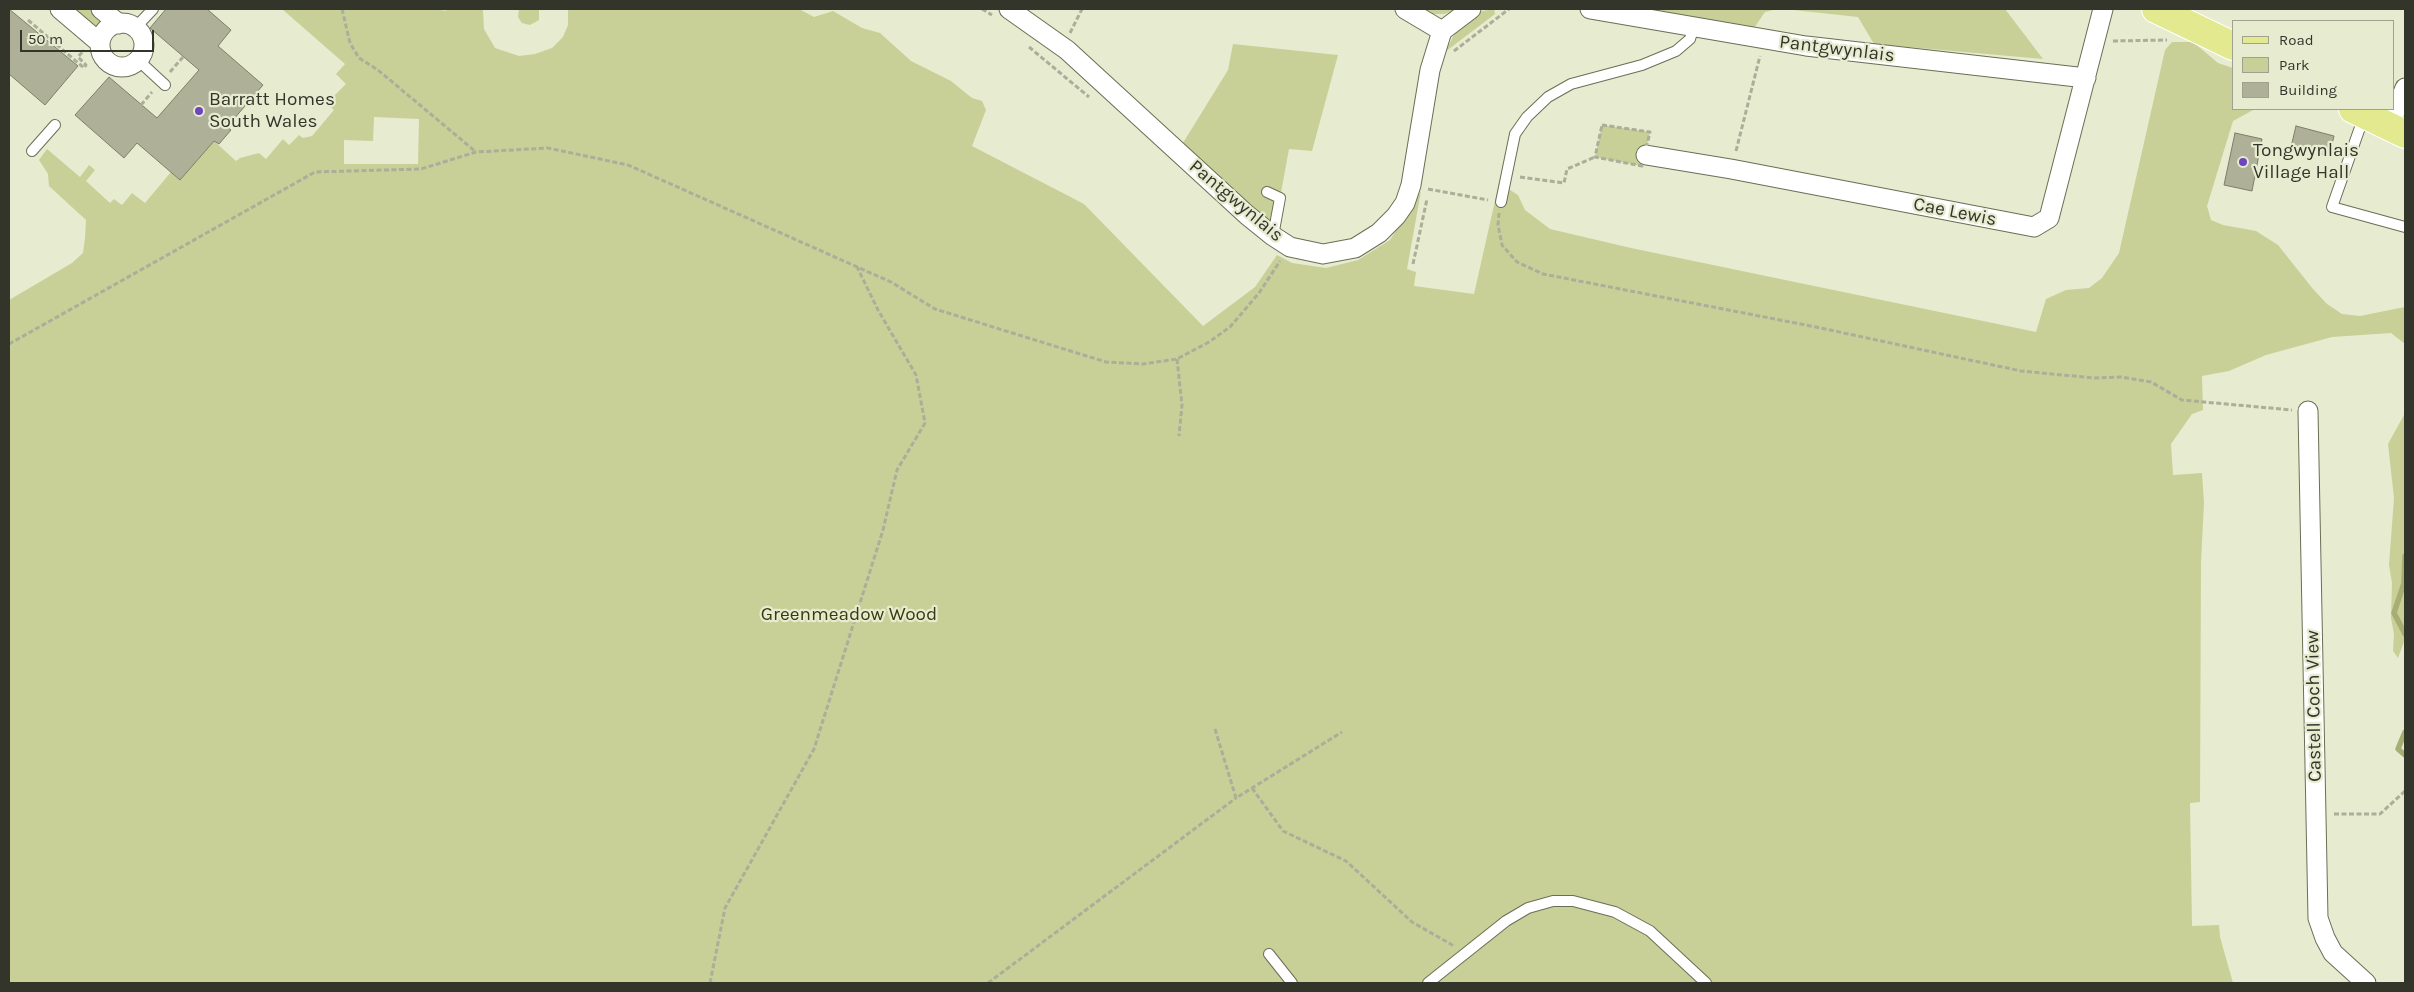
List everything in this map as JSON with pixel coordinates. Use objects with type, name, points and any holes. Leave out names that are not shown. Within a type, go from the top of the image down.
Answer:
[{"type":"main road","points":[[2156,9],[2232,46]]},
{"type":"main road","points":[[2359,112],[2397,130]]},
{"type":"street","points":[[60,9],[97,41],[101,54],[111,65],[126,67],[138,60],[144,46],[140,33],[101,9]]},
{"type":"street","points":[[1406,9],[1442,32],[1471,9]]},
{"type":"street","name":"Pantgwynlais","points":[[1590,9],[1806,46],[2086,78]]},
{"type":"street","name":"Cae Lewis","points":[[1646,155],[1731,169],[2034,227],[2049,218],[2103,9]]},
{"type":"street","name":"Pantgwynlais","points":[[1001,12],[1063,47],[1273,236],[1290,247],[1323,254],[1355,248],[1379,233],[1396,216],[1405,203],[1411,185],[1430,70],[1442,32]]},
{"type":"street","points":[[97,41],[109,27],[127,26]]},
{"type":"street","points":[[2397,130],[2405,88]]},
{"type":"street","name":"Castell Coch View","points":[[2308,412],[2318,918],[2333,953],[2366,983]]},
{"type":"lane","points":[[127,26],[152,9]]},
{"type":"lane","points":[[1501,202],[1516,134],[1527,117],[1548,97],[1571,84],[1642,65],[1676,51],[1690,39],[1694,26]]},
{"type":"lane","points":[[138,60],[163,83]]},
{"type":"lane","points":[[2359,112],[2332,207],[2405,227]]},
{"type":"lane","points":[[32,151],[55,125]]},
{"type":"lane","points":[[1267,192],[1280,198],[1273,236]]},
{"type":"lane","points":[[1428,983],[1506,921],[1528,908],[1554,900],[1573,901],[1615,912],[1650,931],[1706,983]]},
{"type":"lane","points":[[1269,954],[1292,983]]},
{"type":"path","points":[[342,9],[350,43],[359,58],[378,70],[476,152]]},
{"type":"path","points":[[982,9],[1001,12]]},
{"type":"path","points":[[1063,47],[1082,9]]},
{"type":"path","points":[[1430,70],[1509,9]]},
{"type":"path","points":[[28,20],[84,68],[86,65],[78,57],[97,41]]},
{"type":"path","points":[[1731,169],[1765,39]]},
{"type":"path","points":[[2095,42],[2171,40]]},
{"type":"path","points":[[1022,42],[1097,103]]},
{"type":"path","points":[[163,83],[183,57]]},
{"type":"path","points":[[1506,175],[1564,183],[1567,169],[1595,157],[1642,166],[1650,132],[1602,125],[1595,157]]},
{"type":"path","points":[[9,344],[315,172],[421,169],[476,152],[548,148],[628,165],[891,282],[935,309],[1106,362],[1143,364],[1177,359],[1209,342],[1230,327],[1259,293],[1290,247]]},
{"type":"path","points":[[1411,185],[1501,202],[1498,225],[1502,245],[1517,262],[1543,274],[1881,340],[2021,371],[2094,378],[2121,377],[2151,382],[2182,400],[2308,412]]},
{"type":"path","points":[[1413,264],[1430,189]]},
{"type":"path","points":[[710,983],[725,908],[814,749],[883,530],[897,470],[925,423],[916,375],[878,310],[857,267]]},
{"type":"path","points":[[1177,359],[1182,405],[1179,436]]},
{"type":"path","points":[[1215,729],[1236,798]]},
{"type":"path","points":[[988,983],[1236,798],[1342,732]]},
{"type":"path","points":[[1252,788],[1283,831],[1346,861],[1412,922],[1466,953]]},
{"type":"path","points":[[2316,814],[2380,814],[2405,791]]},
{"type":"green space","points":[[68,9],[90,9],[99,16],[102,23],[101,29],[96,30]]},
{"type":"green space","name":"Greenmeadow Wood","points":[[282,9],[435,9],[446,11],[447,9],[480,9],[483,10],[484,29],[495,48],[519,56],[535,54],[552,48],[563,37],[568,25],[568,9],[799,9],[814,17],[833,11],[862,28],[880,33],[911,61],[951,81],[972,98],[982,101],[986,110],[972,146],[1084,204],[1203,326],[1255,287],[1277,255],[1292,263],[1326,268],[1358,260],[1390,240],[1421,191],[1407,269],[1416,272],[1414,286],[1474,294],[1499,183],[1518,195],[1525,210],[1550,229],[1631,248],[2036,332],[2046,299],[2066,290],[2089,288],[2102,278],[2119,253],[2165,50],[2172,42],[2193,42],[2218,63],[2232,68],[2232,110],[2253,110],[2233,121],[2207,206],[2211,220],[2223,225],[2256,231],[2278,245],[2313,289],[2327,304],[2342,314],[2360,316],[2405,307],[2405,344],[2391,333],[2332,337],[2266,355],[2229,371],[2202,376],[2203,410],[2192,414],[2171,444],[2173,475],[2202,473],[2204,503],[2201,562],[2200,802],[2190,803],[2192,926],[2219,925],[2220,937],[2233,983],[9,983],[9,300],[72,263],[83,253],[86,220],[49,186],[48,174],[39,160],[47,149],[80,177],[89,165],[95,170],[86,181],[110,203],[114,199],[122,205],[132,193],[145,203],[171,172],[180,180],[214,141],[236,161],[240,158],[259,153],[266,159],[283,139],[289,145],[299,135],[303,138],[312,136],[334,110],[327,103],[346,84],[336,74],[345,64]],"holes":[[[374,117],[419,119],[418,164],[344,164],[344,140],[373,141]]]},
{"type":"green space","points":[[519,9],[539,9],[539,20],[530,25],[522,23],[518,17]]},
{"type":"green space","points":[[1420,9],[1460,9],[1444,14],[1431,14]]},
{"type":"green space","points":[[1494,9],[1495,14],[1445,52],[1454,35],[1470,19],[1483,11]]},
{"type":"green space","points":[[1639,9],[1777,9],[1765,12],[1754,28]]},
{"type":"green space","points":[[1784,9],[2005,9],[2043,59],[1874,44],[1858,17]]},
{"type":"green space","points":[[1233,44],[1338,55],[1312,151],[1289,149],[1273,236],[1178,151],[1228,70]]},
{"type":"green space","points":[[1602,125],[1650,132],[1642,166],[1595,157]]},
{"type":"green space","points":[[2405,413],[2405,639],[2398,658],[2393,651],[2394,634],[2391,618],[2392,583],[2389,565],[2394,498],[2388,444]]},
{"type":"building","points":[[9,9],[78,66],[45,105],[9,74]]},
{"type":"building","points":[[166,9],[207,9],[231,30],[218,46],[263,85],[227,127],[231,130],[219,144],[214,141],[180,180],[137,143],[124,158],[75,115],[109,77],[157,118],[199,70],[150,28]]},
{"type":"building","points":[[2296,126],[2334,136],[2329,156],[2291,147]]},
{"type":"building","name":"Tongwynlais Village Hall","points":[[2235,133],[2262,139],[2252,191],[2224,185]]},
{"type":"waterway","points":[[2405,556],[2404,583],[2394,613],[2405,634]]},
{"type":"waterway","points":[[2405,732],[2398,749],[2405,755]]},
{"type":"place","name":"Barratt Homes South Wales","points":[[199,111]]},
{"type":"place","name":"Tongwynlais Village Hall","points":[[2243,162]]}]
